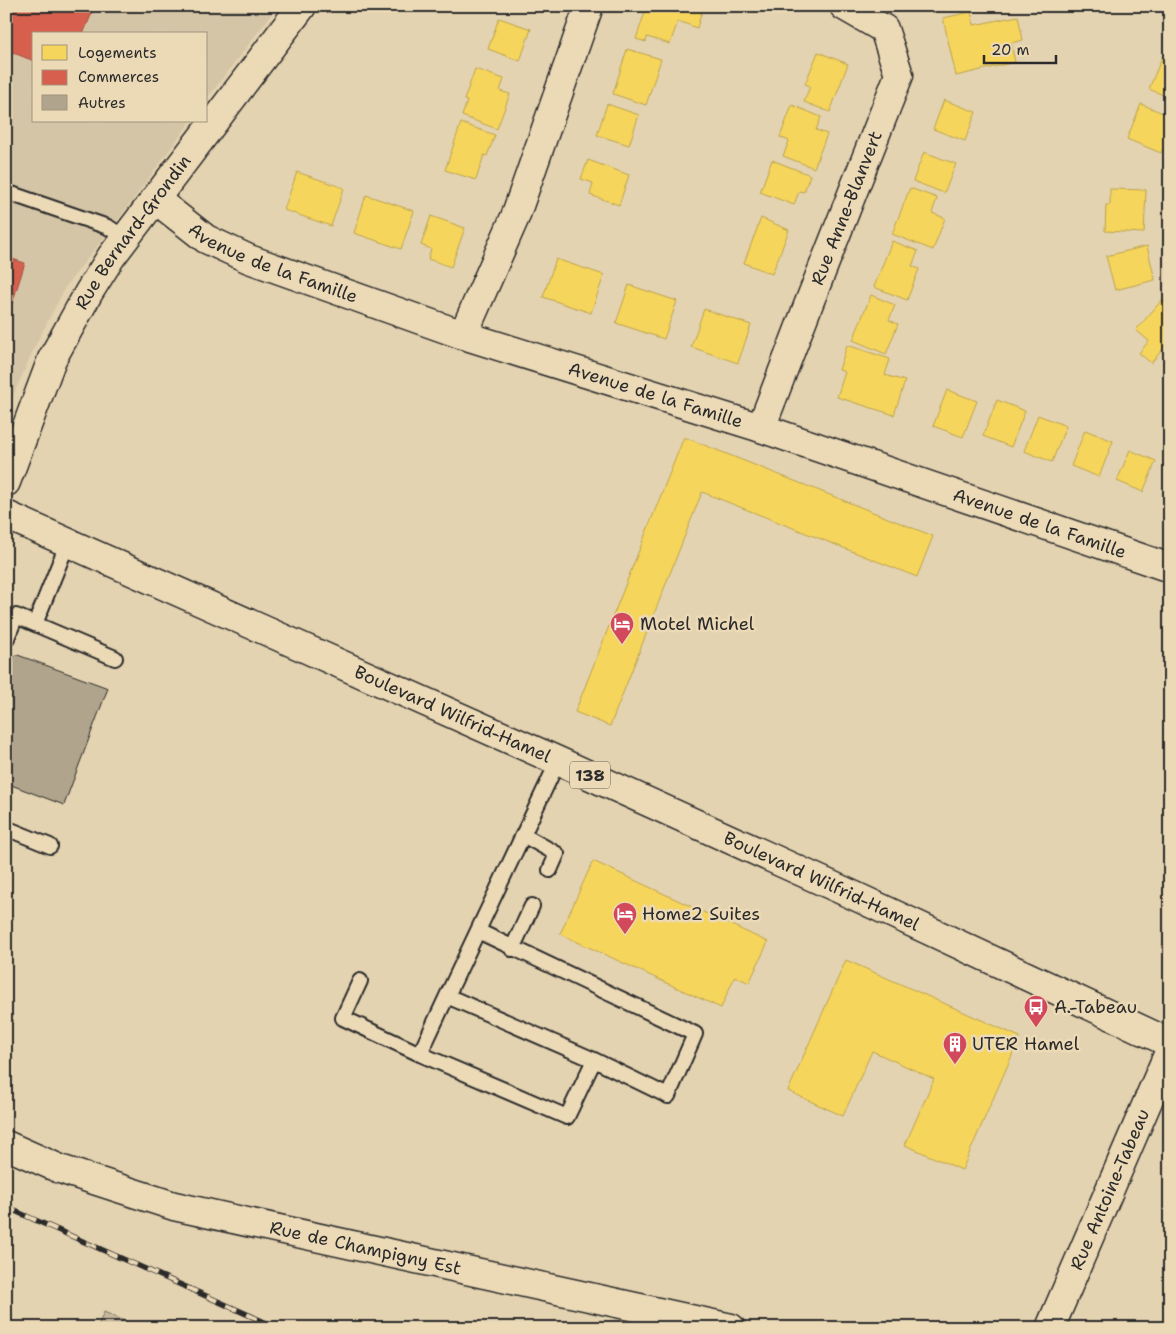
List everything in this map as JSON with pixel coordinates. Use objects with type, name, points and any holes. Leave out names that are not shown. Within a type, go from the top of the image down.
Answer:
[{"type":"street","name":"Rue Bernard-Grondin","points":[[6,482],[52,359],[89,292],[125,238],[302,6]]},
{"type":"street","points":[[463,335],[515,217],[589,6]]},
{"type":"street","name":"Rue Anne-Blanvert","points":[[762,428],[899,75],[884,29],[844,6]]},
{"type":"street","name":"Avenue de la Famille","points":[[155,199],[206,239],[249,259],[463,335],[762,428],[1170,568]]},
{"type":"street","name":"Boulevard Wilfrid-Hamel","points":[[6,515],[558,761],[855,896],[1170,1043]]},
{"type":"street","name":"Rue Antoine-Tabeau","points":[[1050,1328],[1170,1050]]},
{"type":"street","name":"Rue de Champigny Est","points":[[6,1145],[60,1169],[174,1206],[731,1328]]},
{"type":"lane","points":[[6,192],[108,227],[125,238]]},
{"type":"lane","points":[[35,624],[68,542]]},
{"type":"lane","points":[[6,640],[16,616],[115,658]]},
{"type":"lane","points":[[420,1054],[558,761]]},
{"type":"lane","points":[[6,828],[50,846]]},
{"type":"lane","points":[[523,835],[558,854],[550,870]]},
{"type":"lane","points":[[512,949],[532,906]]},
{"type":"lane","points":[[448,996],[594,1060],[668,1096],[695,1034],[512,949],[478,931]]},
{"type":"lane","points":[[360,980],[343,1018],[420,1054],[567,1117],[594,1060]]},
{"type":"shaded area","points":[[6,6],[278,6],[208,97],[208,32],[32,32],[32,122],[190,122],[124,212],[66,286],[35,346],[6,412]]},
{"type":"shaded area","points":[[104,1312],[141,1328],[97,1328]]},
{"type":"building: Logements","points":[[647,6],[703,7],[697,28],[678,21],[670,44],[647,37],[646,42],[636,39]]},
{"type":"building: Logements","points":[[971,12],[974,25],[1018,16],[1023,40],[1011,43],[1015,62],[956,76],[943,18]]},
{"type":"building: Logements","points":[[499,18],[531,29],[520,61],[488,49]]},
{"type":"building: Logements","points":[[627,49],[661,59],[646,105],[613,94]]},
{"type":"building: Logements","points":[[818,52],[848,64],[830,112],[804,102],[810,86],[805,84]]},
{"type":"building: Logements","points":[[1162,57],[1170,60],[1170,98],[1149,89]]},
{"type":"building: Logements","points":[[475,69],[504,79],[500,91],[510,94],[497,129],[462,116],[467,101],[464,100]]},
{"type":"building: Logements","points":[[944,100],[976,112],[965,141],[933,129]]},
{"type":"building: Logements","points":[[607,104],[639,115],[629,145],[597,135]]},
{"type":"building: Logements","points":[[1141,104],[1170,116],[1170,131],[1161,153],[1127,139]]},
{"type":"building: Logements","points":[[792,105],[821,117],[816,130],[827,134],[814,168],[783,156],[789,141],[780,137]]},
{"type":"building: Logements","points":[[461,123],[495,135],[487,156],[484,155],[476,180],[445,170]]},
{"type":"building: Logements","points":[[924,152],[956,164],[944,193],[913,181]]},
{"type":"building: Logements","points":[[588,160],[629,175],[619,205],[590,195],[593,183],[581,179]]},
{"type":"building: Logements","points":[[772,160],[810,175],[804,192],[799,191],[794,205],[760,192]]},
{"type":"building: Logements","points":[[297,172],[344,188],[331,226],[284,210]]},
{"type":"building: Logements","points":[[910,188],[937,198],[932,213],[945,218],[933,250],[892,234]]},
{"type":"building: Logements","points":[[1110,189],[1146,190],[1144,233],[1105,231],[1106,205],[1110,205]]},
{"type":"building: Logements","points":[[366,195],[414,211],[401,249],[354,233]]},
{"type":"building: Logements","points":[[431,216],[465,228],[451,267],[428,259],[431,249],[421,245]]},
{"type":"building: Logements","points":[[761,218],[789,230],[772,274],[744,263]]},
{"type":"building: Logements","points":[[892,241],[918,251],[912,266],[919,269],[907,300],[874,287]]},
{"type":"building: Logements","points":[[1147,246],[1155,280],[1115,290],[1106,256]]},
{"type":"building: Logements","points":[[556,259],[604,275],[591,313],[543,297]]},
{"type":"building: Logements","points":[[629,285],[677,301],[664,339],[616,323]]},
{"type":"building: Logements","points":[[871,295],[895,305],[889,320],[898,324],[886,354],[853,340]]},
{"type":"building: Logements","points":[[1162,300],[1170,306],[1170,341],[1151,363],[1139,353],[1149,341],[1136,330]]},
{"type":"building: Logements","points":[[704,309],[751,325],[738,363],[691,347]]},
{"type":"building: Logements","points":[[847,345],[890,359],[885,375],[905,381],[894,415],[837,397],[845,372],[839,370]]},
{"type":"building: Logements","points":[[947,390],[977,401],[963,437],[933,426]]},
{"type":"building: Logements","points":[[997,400],[1025,411],[1011,447],[983,436]]},
{"type":"building: Logements","points":[[1038,415],[1066,426],[1052,462],[1024,451]]},
{"type":"building: Logements","points":[[1085,430],[1113,441],[1099,477],[1071,466]]},
{"type":"building: Logements","name":"Motel Michel","points":[[684,437],[933,536],[917,577],[702,492],[610,726],[575,712]]},
{"type":"building: Logements","points":[[1130,450],[1156,461],[1143,492],[1117,481]]},
{"type":"building: Logements","points":[[593,861],[768,942],[749,983],[735,976],[721,1008],[560,934]]},
{"type":"building: Logements","name":"UTER Hamel","points":[[846,960],[1020,1037],[962,1170],[905,1145],[934,1079],[872,1051],[843,1116],[788,1091]]},
{"type":"building: Commerces","points":[[6,6],[95,6],[84,32],[32,32],[32,60],[6,50]]},
{"type":"building: Commerces","points":[[6,257],[25,263],[12,304],[6,302]]},
{"type":"building: Autres","points":[[15,654],[108,688],[64,805],[6,783],[6,679]]},
{"type":"railway","points":[[6,1207],[278,1328]]},
{"type":"place","name":"Motel Michel","points":[[622,645]]},
{"type":"place","name":"Home2 Suites","points":[[625,935]]},
{"type":"place","name":"A.-Tabeau","points":[[1036,1028]]},
{"type":"place","name":"UTER Hamel","points":[[955,1065]]}]
